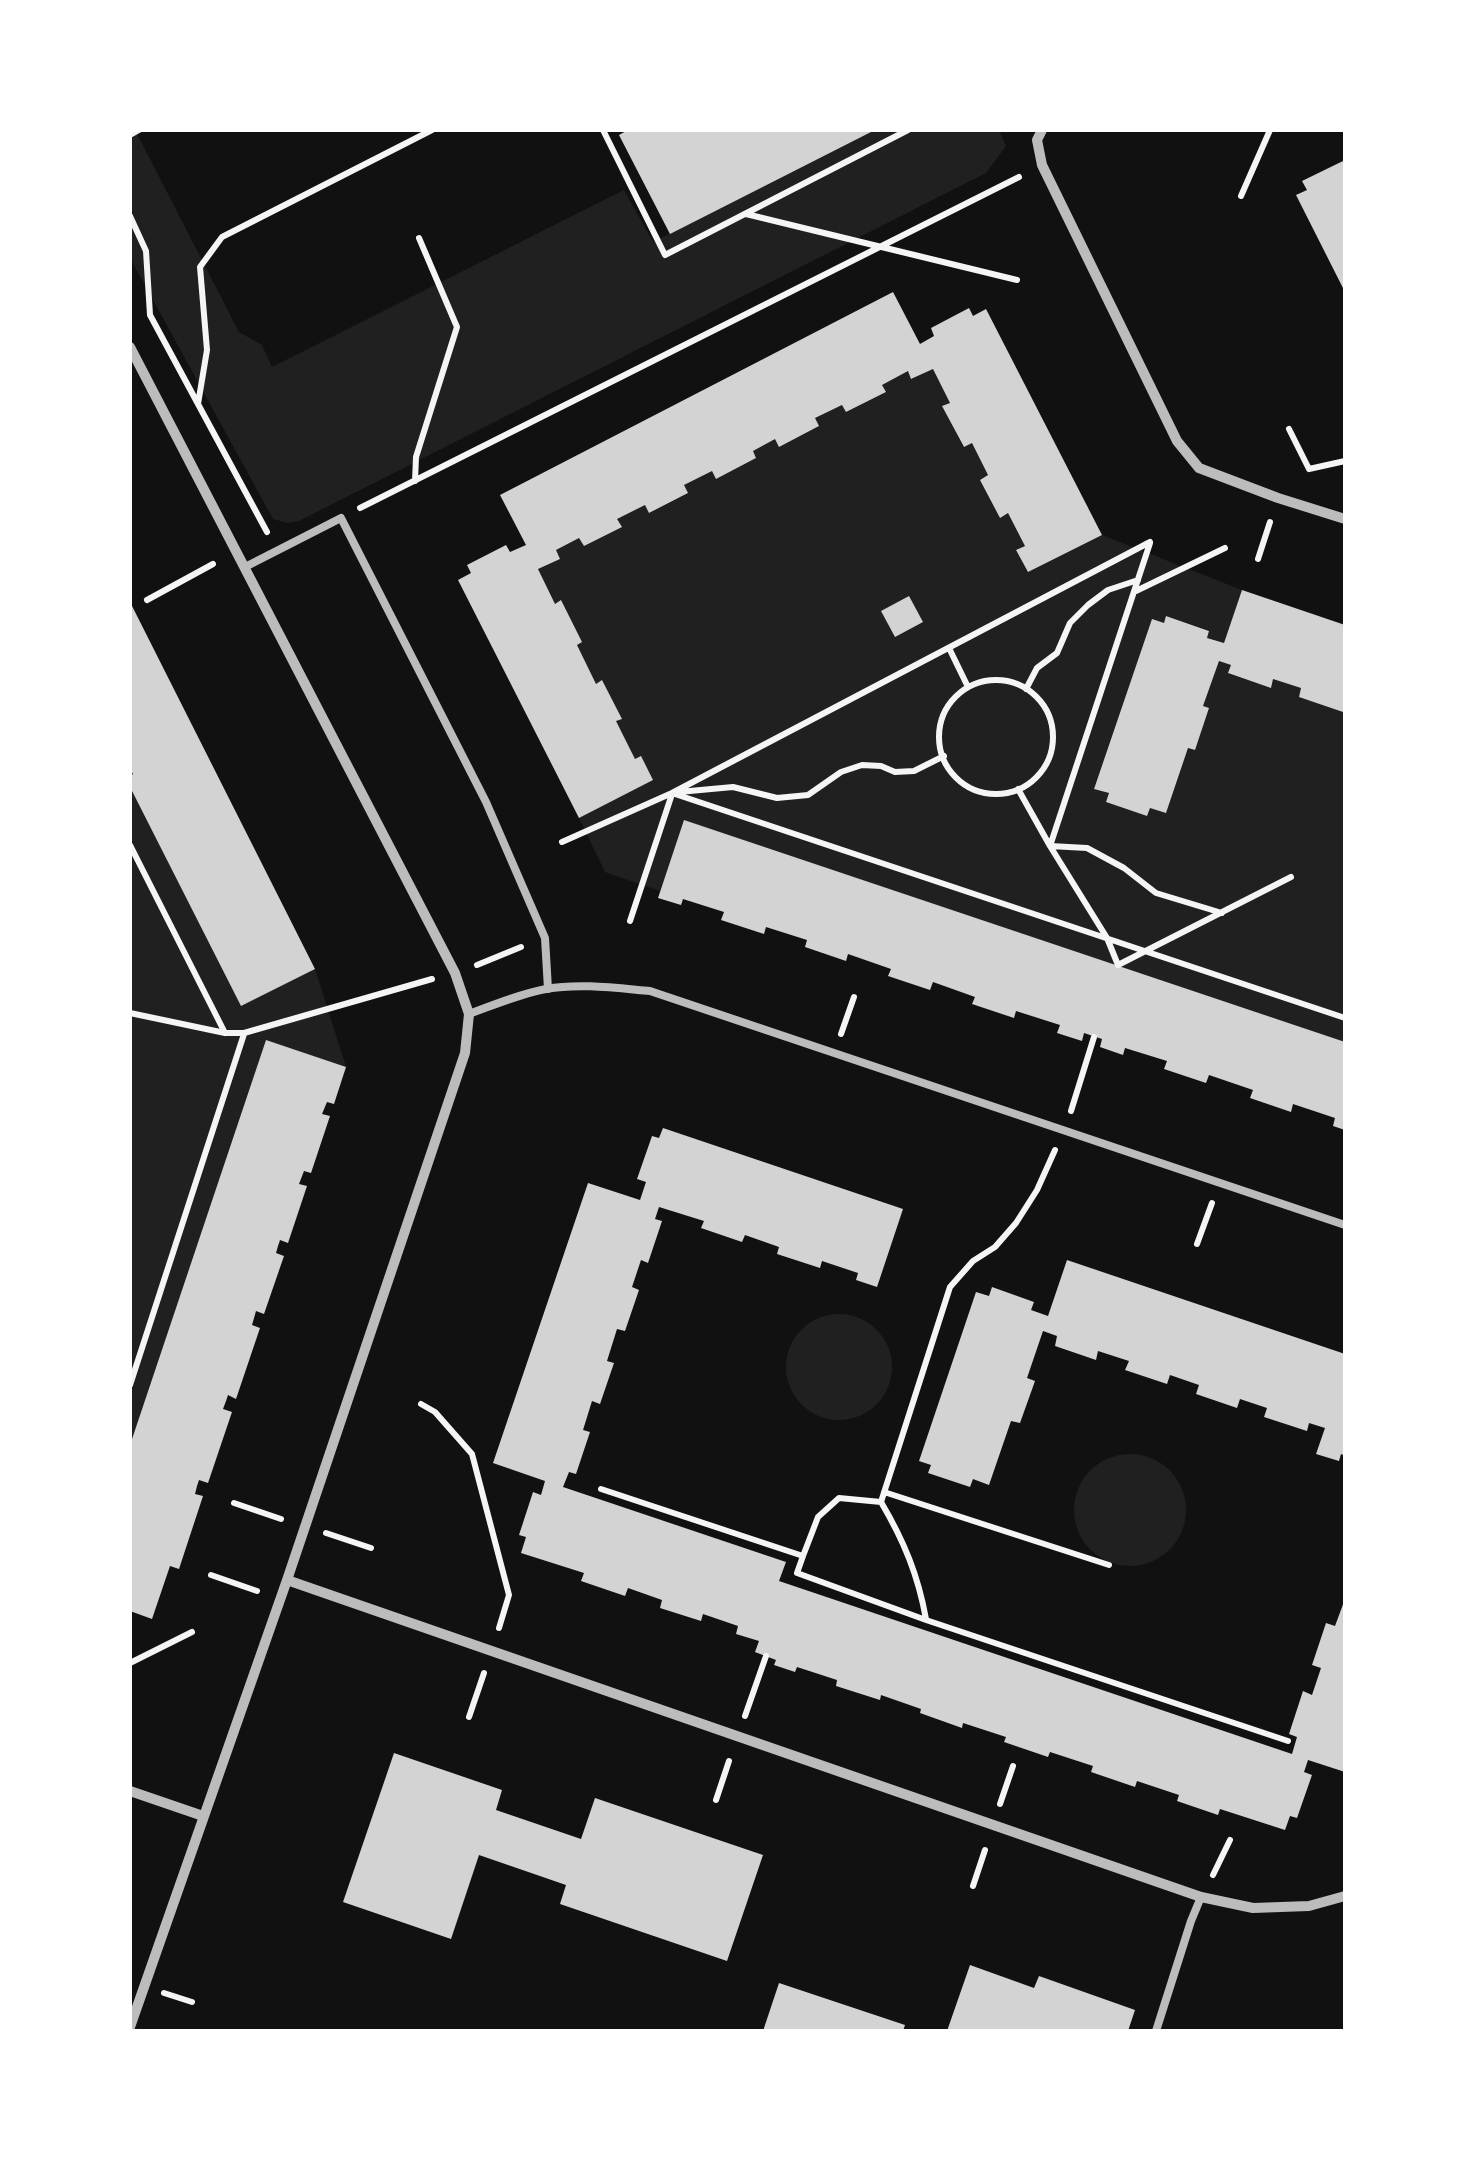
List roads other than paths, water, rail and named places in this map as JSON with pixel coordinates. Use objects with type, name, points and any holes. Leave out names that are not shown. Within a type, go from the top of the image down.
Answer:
[{"type":"street","points":[[1042,130],[1036,140],[1042,165],[1177,441],[1198,468],[1345,519]]},
{"type":"street","points":[[130,347],[456,973],[469,1014],[465,1053],[130,2028]]},
{"type":"street","points":[[287,1580],[1201,1898],[1253,1908],[1310,1906],[1345,1896]]},
{"type":"street","points":[[130,1791],[204,1816]]},
{"type":"lane","points":[[245,567],[341,518],[486,802],[546,938],[548,988]]},
{"type":"lane","points":[[469,1014],[548,988],[599,986],[650,991],[1345,1226]]},
{"type":"lane","points":[[1156,2031],[1190,1921],[1201,1898]]}]
